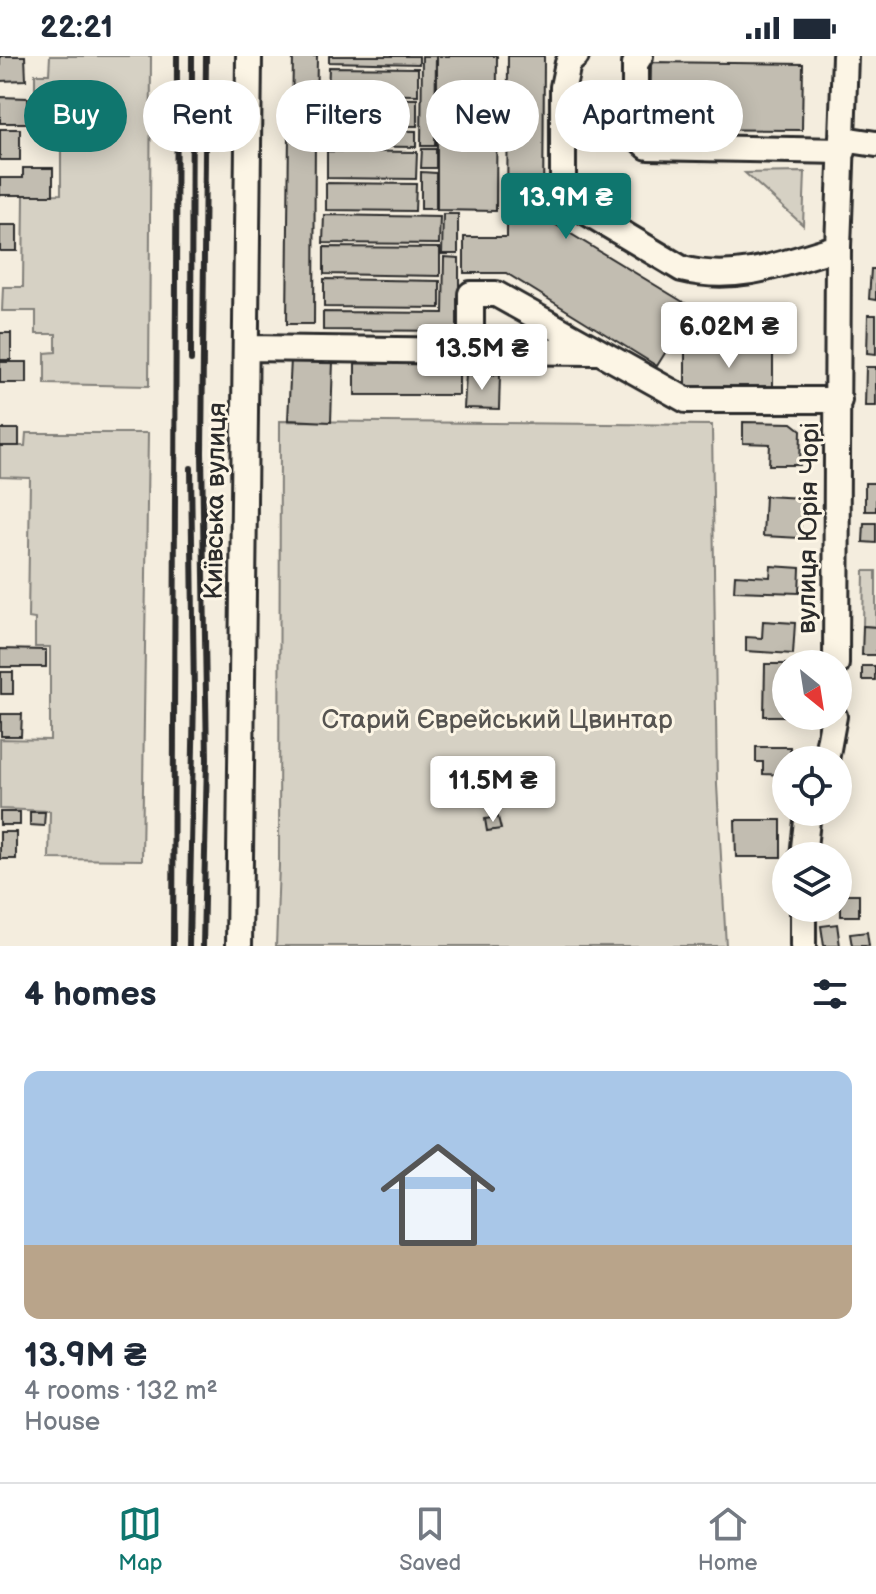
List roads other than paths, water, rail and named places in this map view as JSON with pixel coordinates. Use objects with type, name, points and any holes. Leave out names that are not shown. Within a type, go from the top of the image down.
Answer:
[{"type":"street","name":"Київська вулиця","points":[[239,946],[249,56]]},
{"type":"street","points":[[576,56],[568,63],[563,87],[563,198],[682,269],[699,274],[718,276],[745,272],[838,247]]},
{"type":"street","points":[[640,56],[635,64],[635,129],[637,137],[648,147],[876,144]]},
{"type":"street","name":"вулиця Юрія Чорі","points":[[836,650],[838,247],[845,56]]},
{"type":"street","points":[[471,351],[471,294],[496,294],[686,400],[839,400]]},
{"type":"street","points":[[246,348],[600,352]]},
{"type":"street","points":[[803,922],[803,946]]},
{"type":"railway","points":[[173,946],[177,56]]},
{"type":"railway","points":[[191,360],[192,56]]},
{"type":"railway","points":[[203,946],[207,759],[202,453],[206,56]]},
{"type":"railway","points":[[189,946],[194,696],[191,468]]},
{"type":"park label","name":"Старий Єврейський Цвинтар","points":[[497,720]]}]
